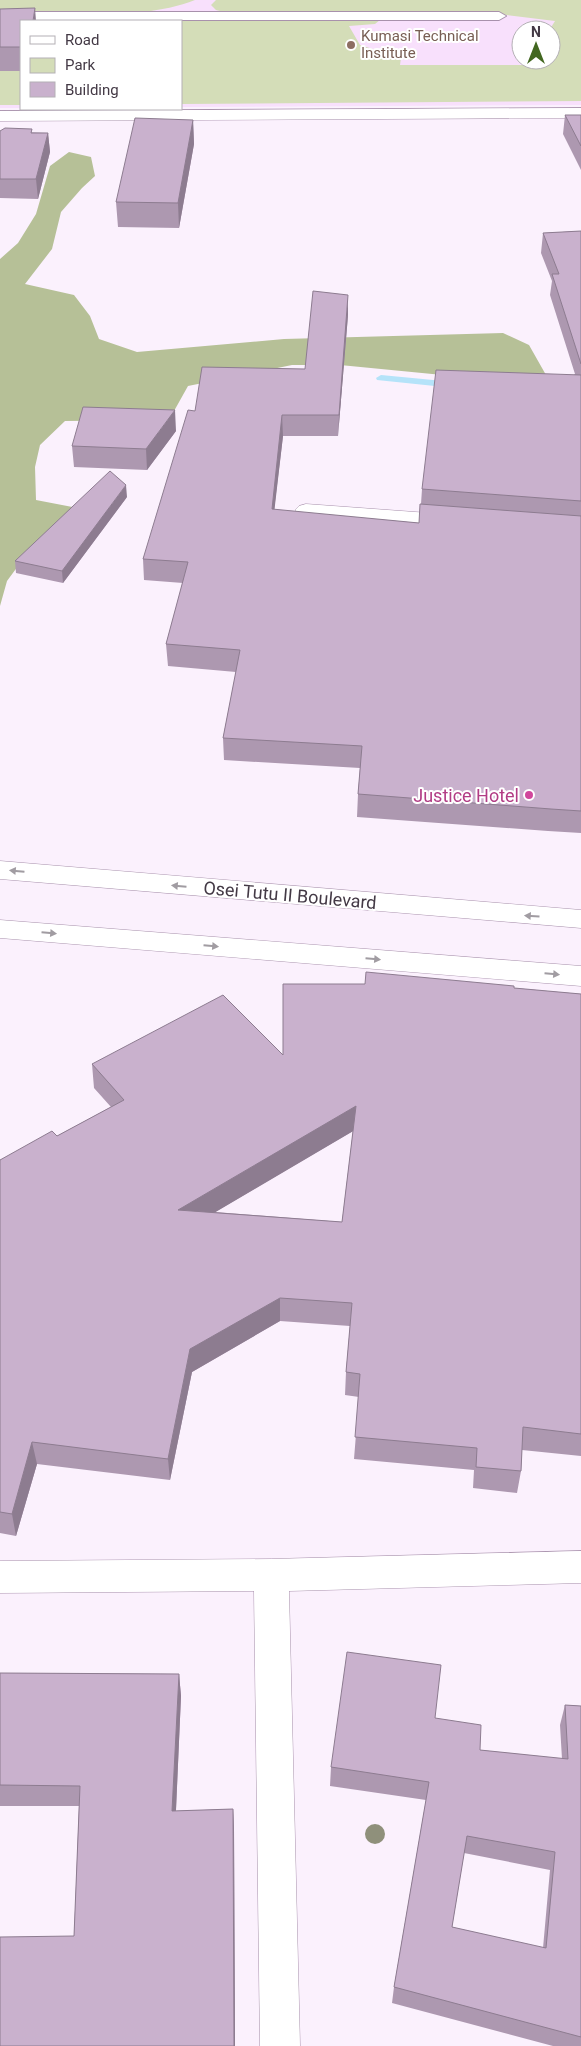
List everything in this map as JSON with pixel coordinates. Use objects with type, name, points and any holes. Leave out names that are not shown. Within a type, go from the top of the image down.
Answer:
[{"type":"street","points":[[0,116],[581,113]]},
{"type":"street","points":[[306,510],[473,522]]},
{"type":"street","name":"Osei Tutu II Boulevard","points":[[0,870],[581,919]]},
{"type":"street","points":[[0,929],[581,976]]},
{"type":"street","points":[[0,1577],[271,1575],[581,1567]]},
{"type":"street","points":[[271,1575],[280,2046]]},
{"type":"lane","points":[[176,16],[198,4]]},
{"type":"lane","points":[[0,16],[499,16]]},
{"type":"shaded area","name":"Kumasi Technical Institute","points":[[0,0],[581,0],[581,105],[182,107],[182,20],[20,20],[20,108],[0,108]]},
{"type":"green space","points":[[0,0],[195,0],[174,7],[151,11],[125,14],[73,15],[0,14]]},
{"type":"green space","name":"Kumasi Technical Institute","points":[[216,0],[581,0],[581,101],[182,104],[182,20],[155,20],[377,18],[380,20],[375,24],[349,26],[360,45],[401,58],[400,65],[511,65],[511,70],[561,70],[561,20],[507,15],[419,11],[408,13],[228,13],[216,10],[211,5]]},
{"type":"green space","points":[[20,21],[20,105],[0,105],[0,22]]},
{"type":"green space","points":[[69,152],[91,157],[95,176],[61,212],[52,249],[25,284],[74,295],[90,316],[99,339],[137,352],[284,339],[503,333],[529,345],[546,375],[463,377],[340,365],[292,365],[188,386],[169,420],[65,421],[40,445],[35,467],[36,500],[88,510],[32,547],[7,581],[0,606],[0,259],[18,243],[36,214],[50,166]]},
{"type":"building","points":[[35,8],[33,20],[20,20],[20,47],[0,47],[0,9]]},
{"type":"building","points":[[565,115],[581,115],[581,146]]},
{"type":"building","points":[[135,118],[193,120],[178,203],[116,202]]},
{"type":"building","points":[[5,128],[32,129],[31,133],[48,133],[36,179],[0,179],[0,131]]},
{"type":"building","points":[[581,231],[581,364],[552,274],[559,274],[543,233]]},
{"type":"building","points":[[313,291],[348,295],[339,415],[282,415],[272,509],[419,523],[420,504],[581,516],[581,811],[358,794],[362,746],[223,738],[240,650],[166,644],[188,562],[143,559],[188,410],[195,411],[202,367],[305,369]]},
{"type":"building","points":[[436,370],[581,375],[581,501],[422,489]]},
{"type":"building","points":[[83,407],[175,410],[146,449],[72,446]]},
{"type":"building","points":[[110,471],[126,485],[62,571],[15,561]]},
{"type":"building","points":[[366,972],[581,994],[581,1434],[523,1427],[521,1471],[476,1467],[477,1448],[355,1437],[360,1374],[346,1372],[352,1303],[280,1298],[190,1349],[168,1459],[32,1442],[12,1514],[0,1512],[0,1160],[52,1131],[57,1136],[124,1100],[92,1064],[223,995],[283,1055],[283,984],[365,984]],"holes":[[[356,1106],[342,1222],[178,1210]]]},
{"type":"building","points":[[347,1652],[441,1665],[435,1718],[481,1725],[480,1750],[568,1759],[565,1705],[581,1706],[581,2037],[394,1987],[429,1782],[331,1767]],"holes":[[[467,1836],[555,1852],[546,1948],[452,1927]]]},
{"type":"building","points":[[0,1673],[179,1674],[172,1811],[233,1809],[234,2046],[0,2046],[0,1937],[74,1936],[80,1786],[0,1785]]},
{"type":"waterway","points":[[381,378],[454,385]]},
{"type":"place","name":"Kumasi Technical Institute","points":[[351,45]]},
{"type":"place","name":"Justice Hotel","points":[[529,795]]}]
